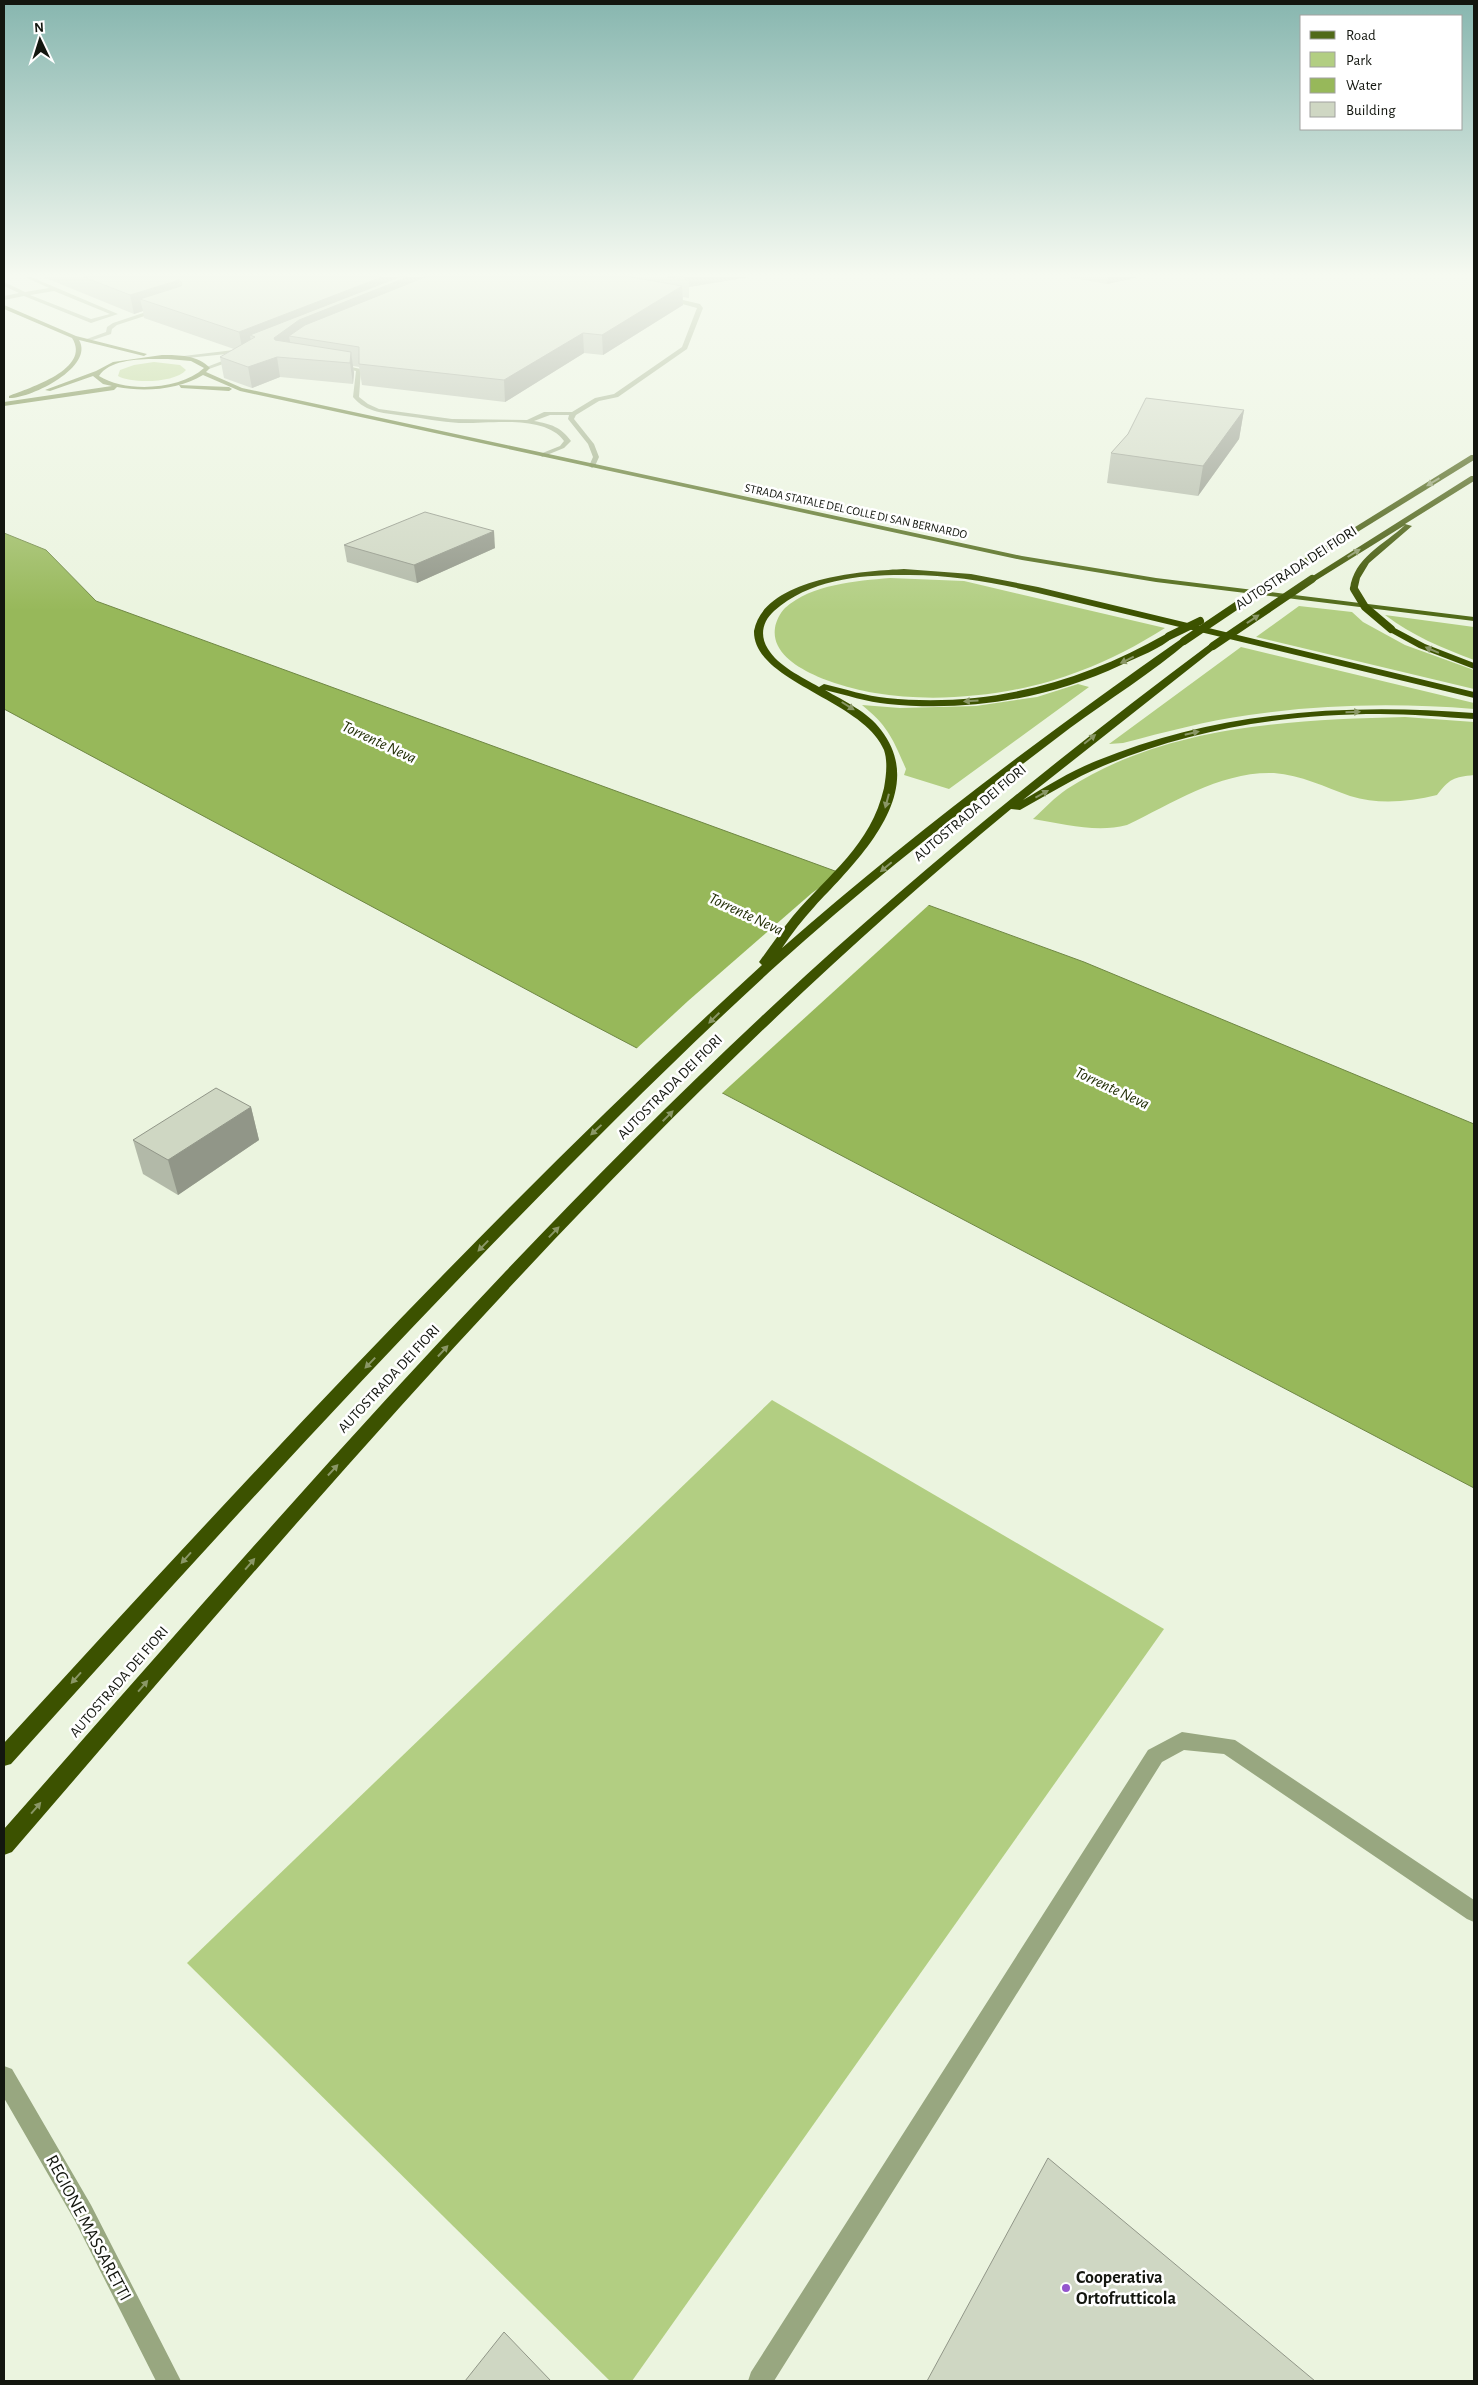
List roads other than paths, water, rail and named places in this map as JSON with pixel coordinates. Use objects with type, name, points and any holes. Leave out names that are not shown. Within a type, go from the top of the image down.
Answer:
[{"type":"highway","name":"AUTOSTRADA DEI FIORI","points":[[4,1757],[254,1483],[588,1138],[749,984],[835,910],[1049,738],[1240,602],[1474,457]]},
{"type":"highway","name":"AUTOSTRADA DEI FIORI","points":[[4,1845],[300,1506],[506,1282],[665,1118],[779,1008],[984,826],[1112,721],[1213,646],[1312,579],[1474,478]]},
{"type":"highway","points":[[1423,510],[1398,537],[1363,563],[1357,571],[1354,588],[1359,600],[1368,610],[1391,629],[1422,646],[1474,666]]},
{"type":"highway","points":[[749,984],[797,919],[853,861],[869,840],[884,812],[890,790],[892,771],[890,752],[874,725],[842,703],[780,667],[761,647],[758,638],[758,627],[773,607],[800,591],[837,580],[882,573],[925,573],[971,577],[1004,583],[1474,695]]},
{"type":"highway","points":[[806,682],[863,697],[910,702],[962,701],[1001,697],[1082,679],[1124,661],[1169,636],[1240,602]]},
{"type":"highway","points":[[984,826],[1098,764],[1148,745],[1200,731],[1264,720],[1335,713],[1410,712],[1474,716]]},
{"type":"main road","points":[[4,400],[35,388]]},
{"type":"main road","points":[[4,400],[54,388]]},
{"type":"main road","points":[[4,404],[110,388]]},
{"type":"main road","name":"STRADA STATALE DEL COLLE DI SAN BERNARDO","points":[[227,388],[240,389],[1022,558],[1156,580],[1474,619]]},
{"type":"street","points":[[357,388],[356,397],[361,404],[375,410],[450,420],[529,422],[551,426],[566,436],[568,441],[562,447],[542,455]]},
{"type":"street","points":[[529,422],[538,415],[546,413],[573,414],[597,399],[616,396],[628,388]]},
{"type":"street","points":[[573,414],[571,419],[591,444],[596,457],[592,466]]},
{"type":"street","points":[[760,2381],[1155,1756],[1182,1741],[1228,1746],[1474,1912]]},
{"type":"street","name":"REGIONE MASSARETTI","points":[[4,2077],[82,2212],[169,2381]]},
{"type":"water","name":"Torrente Neva","points":[[4,533],[46,550],[96,601],[1084,962],[1474,1124],[1474,1488],[574,1015],[4,709]]},
{"type":"place","name":"Cooperativa Ortofrutticola","points":[[1066,2288]]}]
